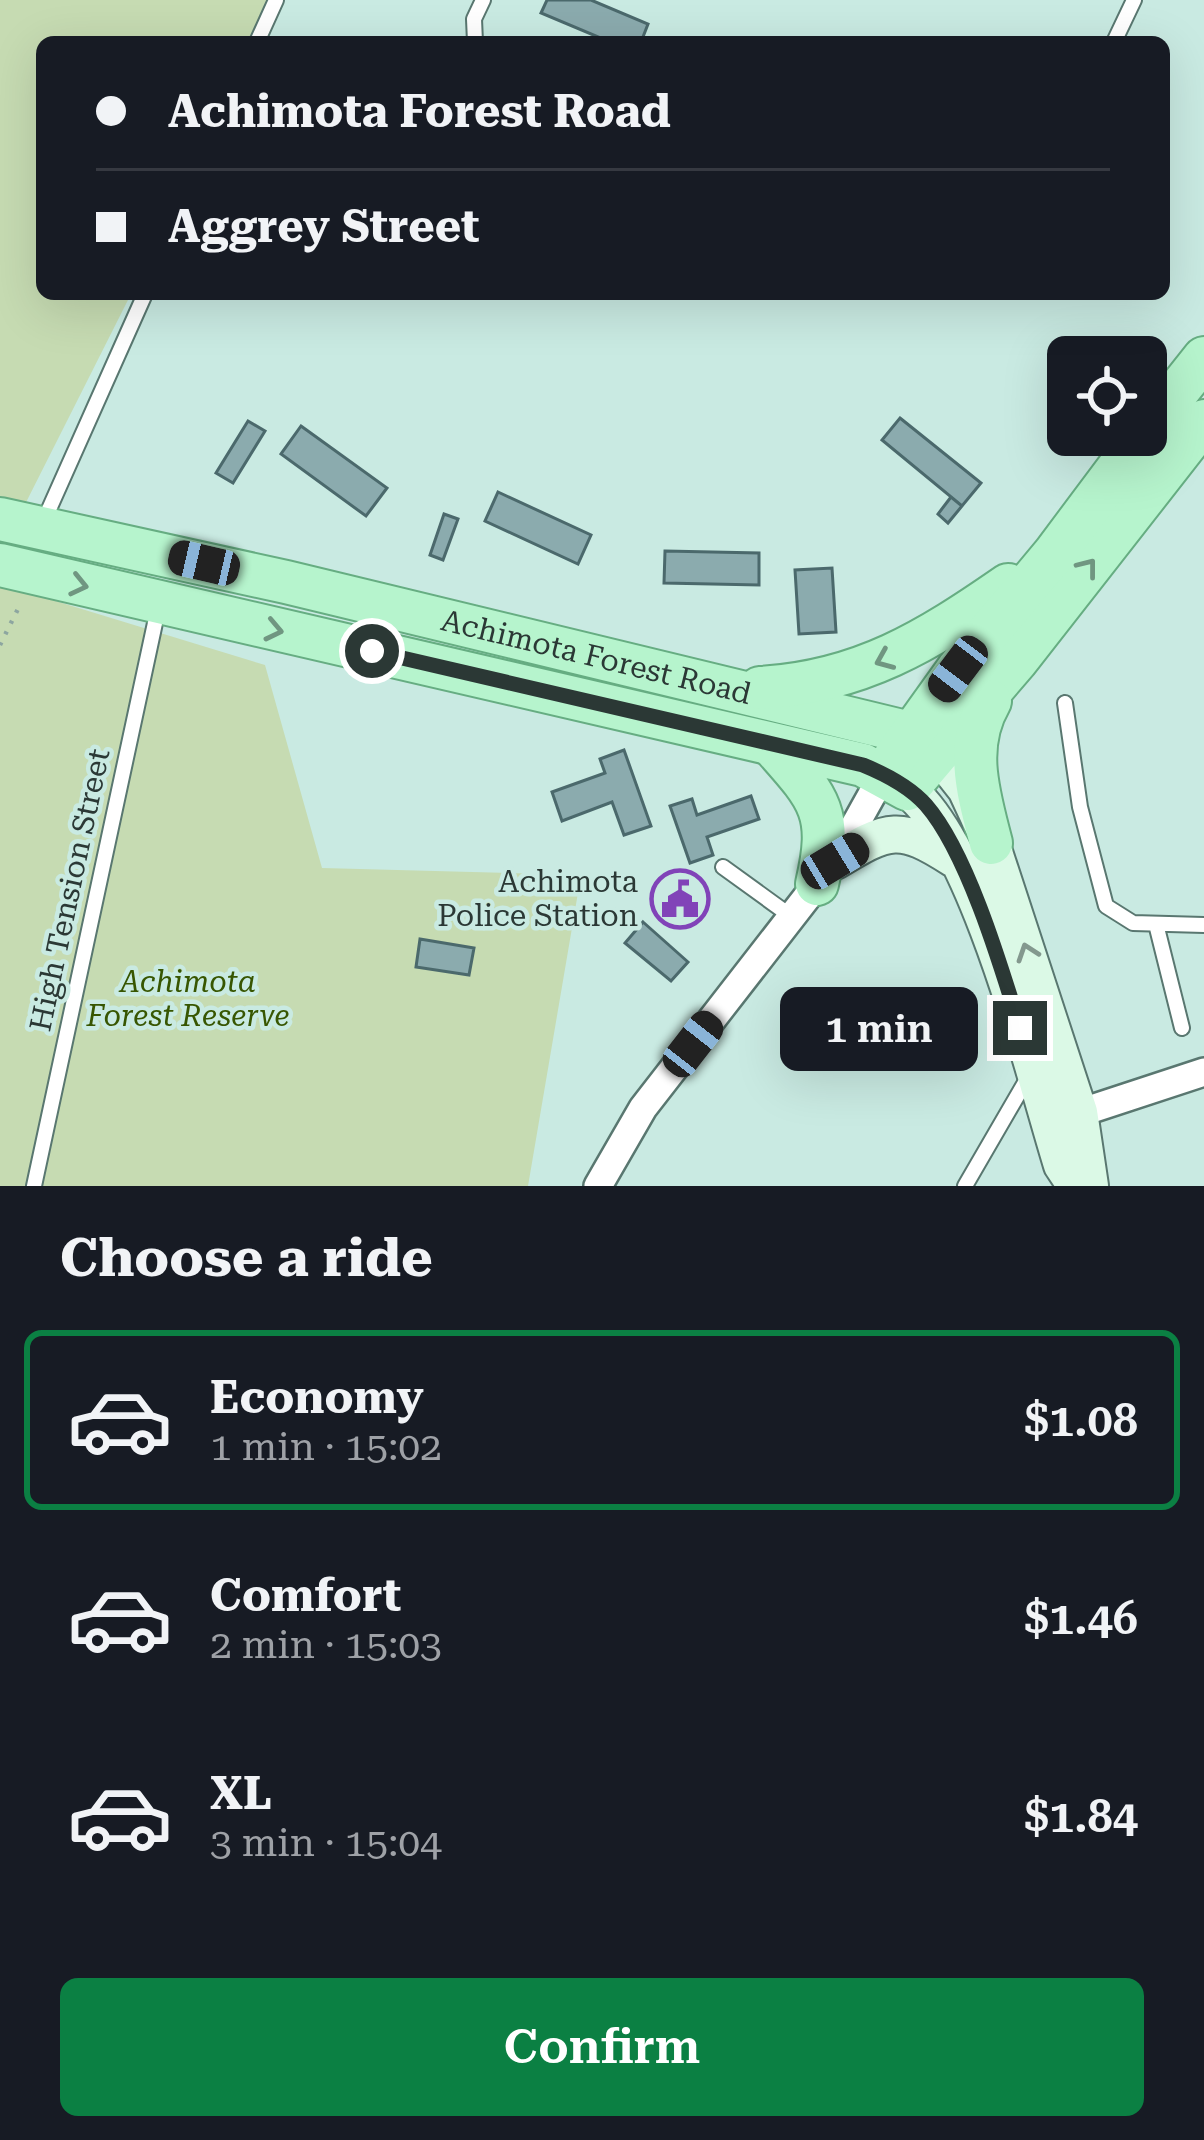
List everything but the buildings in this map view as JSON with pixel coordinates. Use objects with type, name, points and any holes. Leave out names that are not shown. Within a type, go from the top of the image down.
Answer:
[{"type":"main road","points":[[1167,404],[1204,358]]},
{"type":"main road","points":[[1090,1186],[974,852],[976,749],[985,708],[1017,660],[1204,421]]},
{"type":"main road","points":[[974,852],[896,781],[1127,456]]},
{"type":"main road","name":"Achimota Forest Road","points":[[20,524],[164,554],[923,742]]},
{"type":"main road","points":[[725,690],[830,679],[874,664],[956,622],[1054,554]]},
{"type":"main road","name":"Achimota Forest Road","points":[[18,570],[863,765],[896,781]]},
{"type":"main road","points":[[923,742],[1017,660]]},
{"type":"main road","points":[[923,742],[966,789],[974,852],[1007,986],[1033,1070],[1064,1118],[1062,1165],[1076,1186]]},
{"type":"main road","points":[[772,745],[808,785],[819,806],[826,844],[815,887]]},
{"type":"main road","points":[[815,887],[871,839],[892,834],[918,836],[974,852]]},
{"type":"street","points":[[159,604],[164,554]]},
{"type":"street","points":[[598,1186],[643,1108],[896,781]]},
{"type":"street","points":[[1064,1118],[1204,1072]]},
{"type":"lane","points":[[260,36],[276,0]]},
{"type":"lane","points":[[475,36],[474,19],[483,0]]},
{"type":"lane","points":[[1117,36],[1133,0]]},
{"type":"lane","points":[[20,524],[142,300]]},
{"type":"lane","name":"High Tension Street","points":[[34,1186],[159,604]]},
{"type":"lane","points":[[1065,703],[1080,807],[1099,892],[1117,916],[1133,923],[1204,926]]},
{"type":"lane","points":[[723,866],[815,887]]},
{"type":"lane","points":[[1156,924],[1182,1028]]},
{"type":"lane","points":[[965,1186],[1033,1070]]},
{"type":"path","points":[[0,644],[18,570]]},
{"type":"green space","points":[[0,0],[279,0],[261,36],[36,36],[36,300],[128,300],[0,554]]},
{"type":"green space","name":"Achimota Forest Reserve","points":[[0,584],[265,665],[322,868],[581,875],[528,1186],[0,1186]]},
{"type":"place","name":"Achimota Police Station","points":[[680,899]]},
{"type":"route","points":[[372,651],[884,773],[924,802],[941,826],[969,887],[1020,1028]]}]
